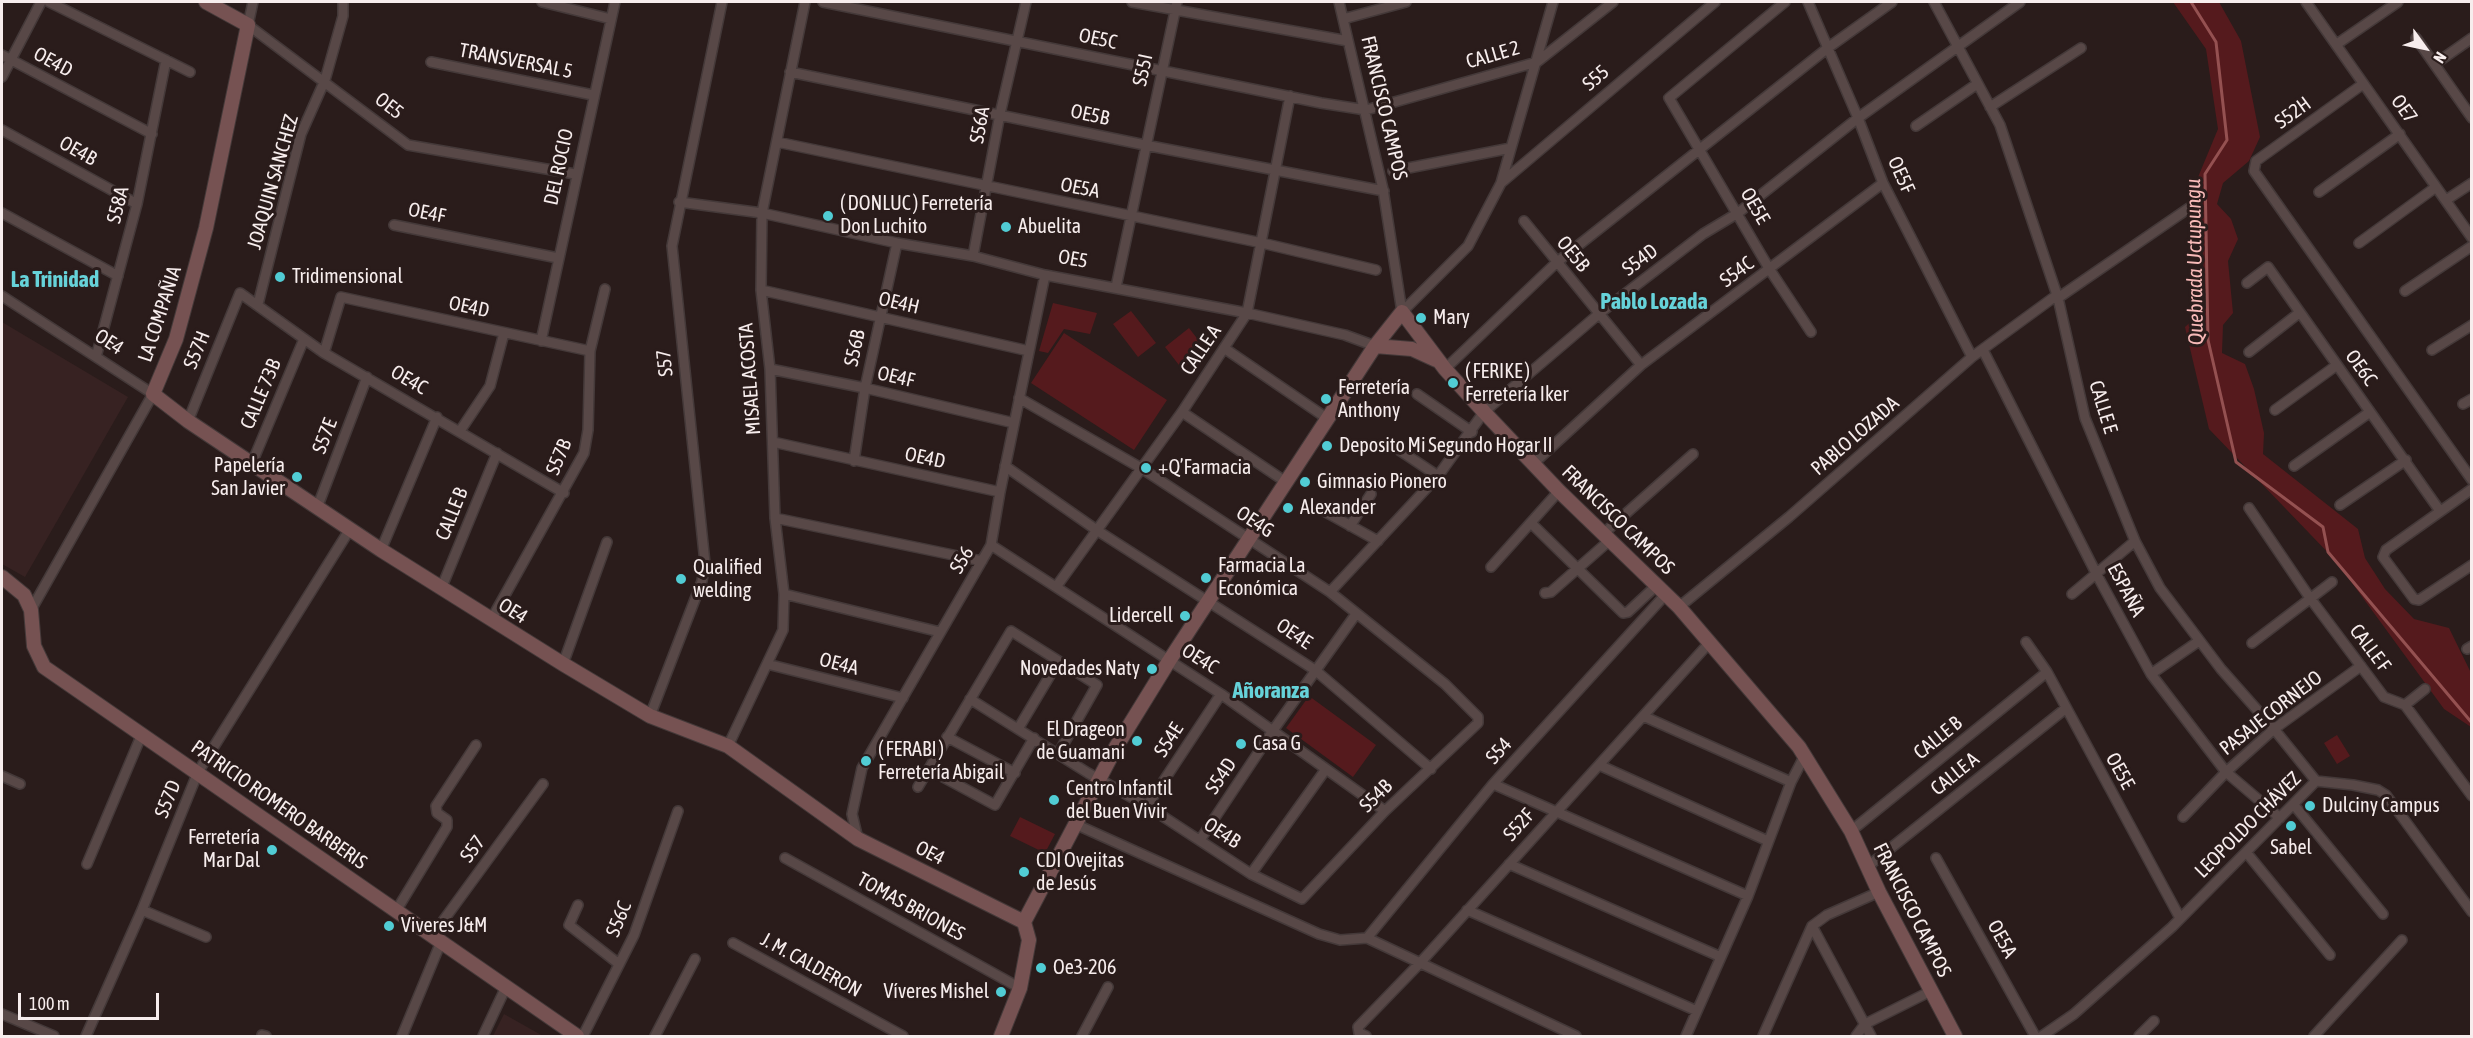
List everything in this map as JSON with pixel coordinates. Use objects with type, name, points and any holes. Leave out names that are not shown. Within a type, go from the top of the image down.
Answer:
[{"type":"street","points":[[2,76],[6,57],[41,2]]},
{"type":"street","points":[[49,2],[190,72]]},
{"type":"street","name":"OE5","points":[[206,2],[248,25],[326,80],[408,145],[575,174]]},
{"type":"street","name":"LA COMPAÑIA","points":[[31,610],[153,394],[176,339],[206,228],[254,2]]},
{"type":"street","name":"JOAQUIN SANCHEZ","points":[[258,304],[301,134],[326,80],[343,16],[344,2]]},
{"type":"street","points":[[542,2],[611,19]]},
{"type":"street","name":"DEL ROCIO","points":[[541,341],[575,174],[615,2]]},
{"type":"street","name":"S57","points":[[650,716],[702,581],[705,563],[672,246],[679,202],[722,2]]},
{"type":"street","name":"MISAEL ACOSTA","points":[[728,746],[783,630],[784,594],[776,518],[770,369],[761,290],[762,213],[806,2]]},
{"type":"street","name":"OE5C","points":[[823,2],[1160,71],[1366,110]]},
{"type":"street","name":"S56A","points":[[973,256],[988,188],[1000,114],[1026,2]]},
{"type":"street","points":[[1132,2],[1176,6],[1348,40]]},
{"type":"street","name":"FRANCISCO CAMPOS","points":[[1339,2],[1384,191],[1402,312],[1443,365],[1484,412],[1559,491],[1679,608],[1805,756],[1851,831],[1879,892],[1955,1036]]},
{"type":"street","points":[[1343,19],[1406,2]]},
{"type":"street","points":[[1006,1035],[1020,988],[1029,940],[1024,922],[1099,778],[1169,661],[1375,346],[1402,312],[1468,246],[1501,183],[1553,2]]},
{"type":"street","name":"CALLE 2","points":[[1366,110],[1537,62],[1613,2]]},
{"type":"street","name":"S55","points":[[1501,183],[1715,2]]},
{"type":"street","name":"OE5E","points":[[1785,2],[1669,98],[1770,270],[1811,332]]},
{"type":"street","name":"OE5F","points":[[1808,2],[1829,47],[1883,183],[1972,357]]},
{"type":"street","points":[[1375,346],[1412,349],[1443,365],[1556,263],[1829,47],[1892,2]]},
{"type":"street","name":"CALLE E","points":[[1934,2],[2000,125],[2057,297],[2085,418],[2135,541],[2160,588],[2199,641],[2316,782]]},
{"type":"street","name":"S54D","points":[[1330,592],[1438,476],[1472,432],[1484,412],[1600,313],[1703,234],[1738,213],[1858,118],[2020,2]]},
{"type":"street","name":"OE7","points":[[2306,2],[2472,238]]},
{"type":"street","points":[[2337,44],[2398,2]]},
{"type":"street","name":"S55I","points":[[1116,287],[1160,71],[1176,6]]},
{"type":"street","points":[[2416,38],[2472,118]]},
{"type":"street","points":[[2435,64],[2472,38]]},
{"type":"street","points":[[1990,107],[2081,48]]},
{"type":"street","name":"OE4D","points":[[6,57],[152,134]]},
{"type":"street","name":"S58A","points":[[96,357],[137,204],[166,60]]},
{"type":"street","name":"TRANSVERSAL 5","points":[[431,62],[593,95]]},
{"type":"street","name":"OE5B","points":[[790,72],[1384,191]]},
{"type":"street","points":[[1916,126],[1977,84]]},
{"type":"street","name":"S52H","points":[[2363,84],[2256,161],[2254,171],[2472,480]]},
{"type":"street","name":"CALLE A","points":[[1056,586],[1182,412],[1247,313],[1263,243],[1290,96]]},
{"type":"street","name":"OE4B","points":[[2,130],[137,204]]},
{"type":"street","points":[[2319,192],[2400,134]]},
{"type":"street","name":"OE5A","points":[[777,142],[988,188],[1263,243],[1377,270]]},
{"type":"street","points":[[1394,171],[1511,148]]},
{"type":"street","name":"S54C","points":[[1534,463],[1641,365],[1883,183]]},
{"type":"street","points":[[2446,200],[2472,183]]},
{"type":"street","points":[[2359,243],[2436,187]]},
{"type":"street","name":"OE5","points":[[679,202],[762,213],[897,243],[973,256],[1045,274],[1247,313],[1345,335],[1375,346]]},
{"type":"street","name":"PABLO LOZADA","points":[[1679,608],[1789,517],[1972,357],[2189,208]]},
{"type":"street","points":[[2,213],[118,276]]},
{"type":"street","name":"OE5B","points":[[1524,221],[1641,365]]},
{"type":"street","name":"OE4F","points":[[394,225],[558,258]]},
{"type":"street","name":"S56B","points":[[854,461],[865,388],[897,243]]},
{"type":"street","points":[[2405,291],[2472,246]]},
{"type":"street","name":"OE6C","points":[[2247,283],[2268,267],[2440,511]]},
{"type":"street","name":"S56","points":[[858,839],[852,814],[862,768],[991,545],[1045,274]]},
{"type":"street","name":"S57B","points":[[491,620],[564,493],[584,453],[588,430],[590,351],[605,289]]},
{"type":"street","name":"OE4H","points":[[761,290],[1029,351]]},
{"type":"street","name":"OE4C","points":[[240,293],[324,352],[564,493]]},
{"type":"street","name":"S57H","points":[[188,421],[240,293]]},
{"type":"street","name":"OE4","points":[[2,296],[153,394],[188,421],[317,508],[562,664],[650,716],[728,746],[858,839],[1024,922]]},
{"type":"street","name":"OE4D","points":[[324,352],[341,297],[590,351]]},
{"type":"street","points":[[2249,352],[2299,313]]},
{"type":"street","points":[[2432,350],[2472,325]]},
{"type":"street","points":[[460,431],[490,386],[504,333]]},
{"type":"street","name":"CALLE 73B","points":[[252,463],[304,339]]},
{"type":"street","points":[[1224,348],[1329,419]]},
{"type":"street","name":"ESPAÑA","points":[[1983,350],[2097,575],[2151,674],[2226,772],[2280,818]]},
{"type":"street","points":[[2275,410],[2337,365]]},
{"type":"street","name":"OE4F","points":[[770,369],[865,388],[1014,423]]},
{"type":"street","name":"S57E","points":[[317,508],[367,377]]},
{"type":"street","points":[[1417,394],[1472,432]]},
{"type":"street","name":"OE4G","points":[[1019,398],[1141,468],[1330,592],[1445,684],[1478,717],[1478,723]]},
{"type":"street","points":[[1182,412],[1286,482]]},
{"type":"street","points":[[2294,466],[2370,412]]},
{"type":"street","points":[[381,550],[437,417]]},
{"type":"street","name":"OE4D","points":[[773,442],[1000,492]]},
{"type":"street","points":[[1390,444],[1438,476]]},
{"type":"street","name":"CALLE B","points":[[441,589],[497,453]]},
{"type":"street","points":[[1545,593],[1551,592],[1693,454]]},
{"type":"street","points":[[2340,504],[2406,460]]},
{"type":"street","name":"OE4E","points":[[1005,466],[1098,531],[1210,600],[1315,670],[1431,768]]},
{"type":"street","points":[[2472,489],[2386,550],[2383,557],[2414,599],[2424,599],[2472,565]]},
{"type":"street","points":[[1491,567],[1532,524],[1559,491]]},
{"type":"street","points":[[1350,526],[1371,494]]},
{"type":"street","name":"CALLE F","points":[[2249,508],[2310,598],[2386,699],[2405,705],[2472,796]]},
{"type":"street","points":[[1322,510],[1378,541]]},
{"type":"street","points":[[776,518],[982,561]]},
{"type":"street","points":[[1532,524],[1623,613],[1628,612],[1661,589]]},
{"type":"street","name":"S57D","points":[[86,1036],[142,910],[198,772],[350,529]]},
{"type":"street","points":[[2072,594],[2135,541]]},
{"type":"street","points":[[562,664],[607,542]]},
{"type":"street","name":"OE4C","points":[[991,545],[1274,729],[1385,811]]},
{"type":"street","points":[[2,577],[24,595],[31,610]]},
{"type":"street","points":[[2252,643],[2332,582]]},
{"type":"street","name":"S54","points":[[1367,938],[1493,784],[1661,589]]},
{"type":"street","points":[[784,594],[940,632]]},
{"type":"street","name":"PATRICIO ROMERO BARBERIS","points":[[31,610],[34,646],[44,668],[198,772],[577,1036]]},
{"type":"street","name":"S54D","points":[[1200,840],[1274,729],[1356,614]]},
{"type":"street","points":[[918,788],[1011,631],[1098,688],[1058,754]]},
{"type":"street","points":[[2151,674],[2199,641]]},
{"type":"street","name":"S52F","points":[[1359,1034],[1467,910],[1710,642]]},
{"type":"street","name":"OE5E","points":[[2026,642],[2047,672],[2180,918]]},
{"type":"street","points":[[1018,729],[1058,662]]},
{"type":"street","name":"OE4A","points":[[767,664],[903,698]]},
{"type":"street","name":"PASAJE CORNEJO","points":[[2183,817],[2226,772],[2274,729],[2361,666]]},
{"type":"street","name":"CALLE B","points":[[1851,831],[2047,672]]},
{"type":"street","points":[[2405,705],[2425,689]]},
{"type":"street","name":"S54E","points":[[1147,806],[1221,694]]},
{"type":"street","name":"OE4B","points":[[970,699],[1147,806],[1251,874],[1302,899]]},
{"type":"street","name":"CALLE A","points":[[1867,867],[2065,709]]},
{"type":"street","points":[[1643,716],[1791,782]]},
{"type":"street","name":"S54B","points":[[1302,899],[1385,811],[1478,723]]},
{"type":"street","points":[[87,864],[142,734]]},
{"type":"street","points":[[947,737],[1014,772]]},
{"type":"street","points":[[930,770],[995,805],[1034,738]]},
{"type":"street","points":[[396,911],[447,827],[447,820],[437,813],[436,806],[476,745]]},
{"type":"street","points":[[1686,1036],[1748,896],[1791,782],[1805,756]]},
{"type":"street","points":[[1599,765],[1768,841]]},
{"type":"street","points":[[1251,874],[1326,769]]},
{"type":"street","points":[[2,776],[20,784]]},
{"type":"street","name":"LEOPOLDO CHÁVEZ","points":[[2042,1036],[2080,1009],[2180,918],[2316,782],[2354,785],[2378,790],[2386,795],[2472,912]]},
{"type":"street","name":"S57","points":[[402,1036],[436,939],[543,784]]},
{"type":"street","points":[[1493,784],[1748,896]]},
{"type":"street","points":[[2294,805],[2384,914]]},
{"type":"street","name":"S56C","points":[[583,1036],[634,934],[678,811]]},
{"type":"street","points":[[1075,824],[1319,934],[1340,940],[1367,938],[1576,1036]]},
{"type":"street","points":[[2246,852],[2330,955]]},
{"type":"street","name":"TOMAS BRIONES","points":[[785,858],[1020,988]]},
{"type":"street","name":"OE5A","points":[[1936,858],[2035,1036]]},
{"type":"street","points":[[1509,864],[1721,957]]},
{"type":"street","points":[[1763,1036],[1812,926],[1827,915],[1879,892]]},
{"type":"street","points":[[578,905],[569,925],[619,964]]},
{"type":"street","points":[[142,910],[206,937]]},
{"type":"street","points":[[1467,910],[1697,1011]]},
{"type":"street","points":[[1812,926],[1871,1036]]},
{"type":"street","points":[[2314,1036],[2402,940]]},
{"type":"street","name":"J. M. CALDERON","points":[[734,943],[903,1036]]},
{"type":"street","points":[[655,1036],[694,959]]},
{"type":"street","points":[[483,1036],[506,987]]},
{"type":"street","points":[[1082,1036],[1108,987]]},
{"type":"street","points":[[1856,1036],[1865,1024],[1931,991]]},
{"type":"street","points":[[2,1014],[54,1036]]},
{"type":"street","points":[[2139,1036],[2154,1021]]},
{"type":"shaded area","points":[[2173,2],[2219,2],[2241,41],[2260,137],[2249,161],[2223,183],[2217,204],[2231,219],[2238,239],[2228,261],[2233,313],[2223,325],[2222,353],[2245,364],[2254,389],[2264,433],[2263,454],[2358,529],[2365,558],[2385,589],[2414,619],[2449,628],[2471,673],[2471,727],[2444,709],[2336,561],[2209,429],[2185,327],[2207,307],[2196,182],[2218,129],[2206,49]]},
{"type":"shaded area","points":[[1053,303],[1097,313],[1090,334],[1064,329],[1048,353],[1039,351]]},
{"type":"shaded area","points":[[1131,311],[1156,343],[1138,357],[1113,324]]},
{"type":"shaded area","points":[[2,322],[128,397],[25,577],[2,564]]},
{"type":"shaded area","points":[[1189,328],[1206,350],[1182,369],[1165,347]]},
{"type":"shaded area","points":[[1064,333],[1167,400],[1134,450],[1031,383]]},
{"type":"shaded area","points":[[1309,696],[1376,745],[1353,777],[1286,728]]},
{"type":"shaded area","points":[[2337,735],[2350,756],[2337,764],[2324,743]]},
{"type":"shaded area","points":[[1020,817],[1055,834],[1045,853],[1010,836]]},
{"type":"shaded area","points":[[504,1014],[543,1036],[493,1036]]},
{"type":"waterway","name":"Quebrada Uctupungu","points":[[2191,2],[2216,42],[2227,140],[2205,174],[2208,340],[2236,462],[2323,527],[2328,552],[2472,723]]},
{"type":"place","name":"( DONLUC ) Ferretería Don Luchito","points":[[828,216]]},
{"type":"place","name":"Abuelita","points":[[1006,227]]},
{"type":"place","name":"Tridimensional","points":[[280,277]]},
{"type":"place","name":"Mary","points":[[1421,318]]},
{"type":"place","name":"( FERIKE ) Ferretería Iker","points":[[1453,383]]},
{"type":"place","name":"Ferretería Anthony","points":[[1326,399]]},
{"type":"place","name":"Deposito Mi Segundo Hogar II","points":[[1327,446]]},
{"type":"place","name":"+Q’Farmacia","points":[[1146,468]]},
{"type":"place","name":"Papelería San Javier","points":[[297,477]]},
{"type":"place","name":"Gimnasio Pionero","points":[[1305,482]]},
{"type":"place","name":"Alexander","points":[[1288,508]]},
{"type":"place","name":"Farmacia La Económica","points":[[1206,578]]},
{"type":"place","name":"Qualified welding","points":[[681,579]]},
{"type":"place","name":"Lidercell","points":[[1185,616]]},
{"type":"place","name":"Novedades Naty","points":[[1152,669]]},
{"type":"place","name":"El Drageon de Guamani","points":[[1137,741]]},
{"type":"place","name":"Casa G","points":[[1241,744]]},
{"type":"place","name":"( FERABI ) Ferretería Abigail","points":[[866,761]]},
{"type":"place","name":"Centro Infantil del Buen Vivir","points":[[1054,800]]},
{"type":"place","name":"Dulciny Campus","points":[[2310,806]]},
{"type":"place","name":"Sabel","points":[[2291,826]]},
{"type":"place","name":"Ferretería Mar Dal","points":[[272,850]]},
{"type":"place","name":"CDI Ovejitas de Jesús","points":[[1024,872]]},
{"type":"place","name":"Viveres J&M","points":[[389,926]]},
{"type":"place","name":"Oe3-206","points":[[1041,968]]},
{"type":"place","name":"Víveres Mishel","points":[[1001,992]]},
{"type":"district","name":"La Trinidad","points":[[55,280]]},
{"type":"district","name":"Pablo Lozada","points":[[1654,302]]},
{"type":"district","name":"Añoranza","points":[[1271,691]]}]
